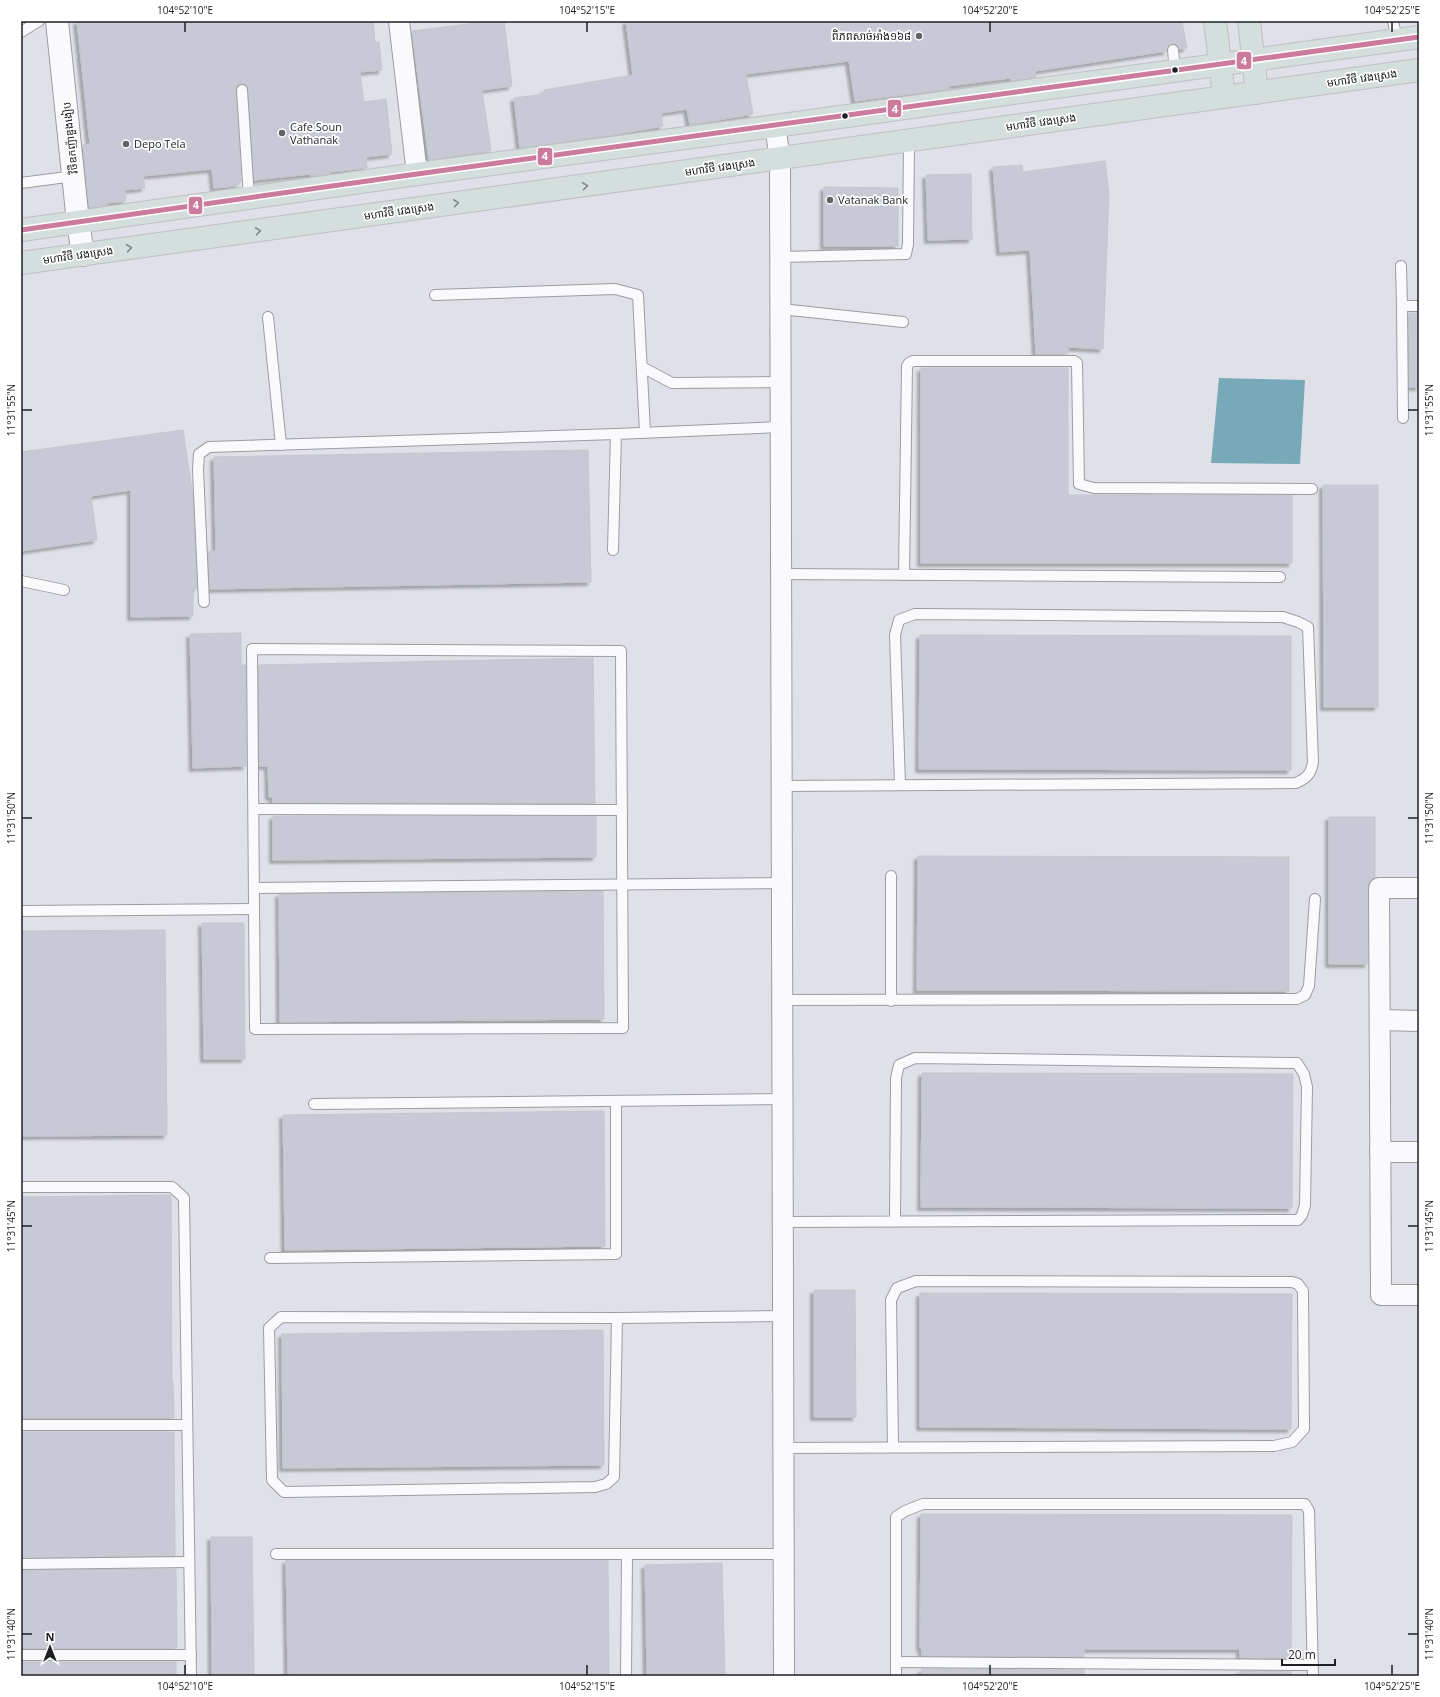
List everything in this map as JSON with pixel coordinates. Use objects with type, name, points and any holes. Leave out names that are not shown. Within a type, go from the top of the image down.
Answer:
[{"type":"main road","points":[[1215,21],[1224,97]]},
{"type":"main road","points":[[1249,21],[1257,93]]},
{"type":"main road","points":[[21,230],[417,174],[775,126],[1174,60],[1220,64],[1253,60],[1395,30],[1419,37]]},
{"type":"main road","name":"មហាវិថី វេងស្រេង","points":[[21,263],[1419,70]]},
{"type":"street","name":"វិថីឧកញ៉ាឌួងងៀប","points":[[57,21],[78,222],[83,255]]},
{"type":"street","points":[[399,21],[417,174]]},
{"type":"street","points":[[775,126],[780,159],[781,257],[784,1676]]},
{"type":"street","points":[[1419,888],[1379,888],[1381,1295],[1419,1295]]},
{"type":"street","points":[[1380,1020],[1419,1021]]},
{"type":"street","points":[[1380,1152],[1419,1152]]},
{"type":"lane","points":[[21,32],[39,21]]},
{"type":"lane","points":[[242,90],[249,198]]},
{"type":"lane","points":[[781,257],[906,254],[908,244],[909,141]]},
{"type":"lane","points":[[21,183],[74,176]]},
{"type":"lane","points":[[1401,266],[1403,418]]},
{"type":"lane","points":[[435,295],[615,289],[638,295],[645,432]]},
{"type":"lane","points":[[1402,306],[1419,306]]},
{"type":"lane","points":[[781,309],[903,322]]},
{"type":"lane","points":[[268,317],[281,445]]},
{"type":"lane","points":[[904,575],[907,366],[912,361],[1074,361],[1077,363],[1079,484],[1094,488],[1312,489]]},
{"type":"lane","points":[[642,367],[672,382],[781,382]]},
{"type":"lane","points":[[204,602],[198,470],[199,454],[209,448],[781,427]]},
{"type":"lane","points":[[613,550],[616,434]]},
{"type":"lane","points":[[781,574],[1280,577]]},
{"type":"lane","points":[[21,581],[64,590]]},
{"type":"lane","points":[[782,786],[900,784],[1296,783],[1308,777],[1312,771],[1313,762],[1308,627],[1283,617],[915,614],[899,620],[895,635],[900,784]]},
{"type":"lane","points":[[252,649],[621,651],[622,1028],[256,1029],[254,809],[252,649]]},
{"type":"lane","points":[[254,809],[622,810]]},
{"type":"lane","points":[[891,876],[891,1001]]},
{"type":"lane","points":[[254,888],[782,882]]},
{"type":"lane","points":[[782,1000],[1297,1000],[1305,995],[1309,986],[1315,899]]},
{"type":"lane","points":[[21,911],[254,909]]},
{"type":"lane","points":[[783,1222],[895,1222],[1298,1220],[1302,1215],[1305,1205],[1306,1087],[1304,1074],[1297,1063],[915,1058],[899,1065],[896,1078],[895,1222]]},
{"type":"lane","points":[[314,1104],[782,1099]]},
{"type":"lane","points":[[270,1258],[616,1254],[616,1100]]},
{"type":"lane","points":[[21,1187],[172,1187],[184,1198],[191,1676]]},
{"type":"lane","points":[[783,1448],[1274,1446],[1292,1442],[1304,1429],[1303,1292],[1298,1284],[1292,1282],[916,1281],[897,1288],[891,1300],[893,1447]]},
{"type":"lane","points":[[617,1318],[614,1477],[606,1484],[587,1487],[284,1492],[272,1480],[269,1328],[281,1317],[617,1318],[783,1316]]},
{"type":"lane","points":[[21,1425],[187,1425]]},
{"type":"lane","points":[[896,1676],[896,1517],[905,1511],[923,1504],[1305,1504],[1309,1511],[1313,1676]]},
{"type":"lane","points":[[276,1554],[783,1554]]},
{"type":"lane","points":[[626,1676],[627,1554]]},
{"type":"lane","points":[[21,1564],[189,1562]]},
{"type":"lane","points":[[21,1655],[191,1655]]},
{"type":"lane","points":[[896,1662],[1313,1665]]},
{"type":"water","points":[[1219,378],[1305,380],[1300,464],[1211,463]]},
{"type":"building","points":[[77,21],[373,21],[375,42],[379,42],[382,70],[360,72],[364,102],[386,99],[392,154],[366,157],[367,168],[330,172],[330,174],[310,176],[310,174],[254,180],[248,90],[245,84],[241,84],[236,87],[241,181],[237,186],[214,188],[212,169],[143,176],[145,188],[125,190],[126,201],[106,203],[107,205],[89,208],[83,145],[90,144]]},
{"type":"building","points":[[491,21],[504,21],[512,86],[482,90],[491,151],[429,160],[412,31]]},
{"type":"building","points":[[626,21],[1182,21],[1187,48],[1179,49],[1176,44],[1172,44],[1167,47],[1167,51],[1035,71],[1036,77],[1011,81],[1010,78],[949,86],[950,89],[855,101],[849,61],[746,74],[753,114],[690,125],[687,109],[661,113],[663,126],[619,134],[520,148],[514,98],[545,94],[544,90],[633,75]]},
{"type":"building","points":[[1105,161],[1109,193],[1103,349],[1068,347],[1068,354],[1036,354],[1030,250],[1000,252],[993,167],[1022,165],[1023,172]]},
{"type":"building","points":[[971,174],[972,239],[928,240],[926,175]]},
{"type":"building","points":[[824,187],[898,188],[898,246],[824,246]]},
{"type":"building","points":[[1409,313],[1419,313],[1419,387],[1409,387]]},
{"type":"building","points":[[921,368],[1068,368],[1068,495],[1292,495],[1292,563],[921,563]]},
{"type":"building","points":[[183,430],[193,497],[197,589],[193,589],[193,616],[131,617],[131,490],[91,496],[97,540],[21,551],[21,452]]},
{"type":"building","points":[[588,450],[591,582],[210,589],[208,552],[216,551],[214,457]]},
{"type":"building","points":[[1323,485],[1378,485],[1378,707],[1324,707]]},
{"type":"building","points":[[241,633],[241,665],[246,665],[246,766],[193,768],[190,634]]},
{"type":"building","points":[[920,635],[1291,636],[1291,770],[919,769]]},
{"type":"building","points":[[593,658],[595,803],[273,803],[273,797],[269,797],[268,766],[259,766],[259,665]]},
{"type":"building","points":[[273,816],[596,816],[596,857],[273,860]]},
{"type":"building","points":[[1329,817],[1375,817],[1375,877],[1369,882],[1368,888],[1368,964],[1329,964]]},
{"type":"building","points":[[918,856],[1289,857],[1289,991],[917,990]]},
{"type":"building","points":[[603,891],[604,1019],[280,1022],[279,894]]},
{"type":"building","points":[[202,923],[244,923],[245,1059],[204,1059]]},
{"type":"building","points":[[165,930],[167,1135],[21,1136],[21,931]]},
{"type":"building","points":[[922,1073],[1293,1074],[1292,1208],[921,1207]]},
{"type":"building","points":[[604,1111],[605,1246],[285,1250],[283,1115]]},
{"type":"building","points":[[171,1195],[172,1382],[174,1418],[21,1418],[21,1197]]},
{"type":"building","points":[[814,1290],[855,1290],[856,1417],[814,1417]]},
{"type":"building","points":[[920,1293],[1292,1294],[1291,1429],[920,1427]]},
{"type":"building","points":[[603,1330],[604,1465],[283,1468],[282,1334]]},
{"type":"building","points":[[21,1432],[174,1432],[175,1556],[21,1558]]},
{"type":"building","points":[[921,1514],[1292,1515],[1291,1658],[1240,1658],[1240,1649],[1084,1649],[1084,1657],[922,1656],[922,1648],[920,1648]]},
{"type":"building","points":[[211,1537],[252,1537],[254,1676],[212,1676]]},
{"type":"building","points":[[286,1560],[608,1560],[609,1676],[288,1676]]},
{"type":"building","points":[[722,1563],[725,1676],[647,1676],[645,1565]]},
{"type":"building","points":[[176,1569],[177,1648],[21,1648],[21,1570]]},
{"type":"building","points":[[21,1662],[176,1662],[176,1676],[21,1676]]},
{"type":"building","points":[[922,1669],[1084,1670],[1084,1676],[922,1676]]},
{"type":"building","points":[[1240,1671],[1291,1671],[1291,1676],[1240,1676]]},
{"type":"transit line","name":"4","points":[[21,230],[417,174],[1419,37]]},
{"type":"place","name":"ពិភពសាច់អាំង១៦៨","points":[[919,36]]},
{"type":"place","name":"Cafe Soun Vathanak","points":[[282,133]]},
{"type":"place","name":"Depo Tela","points":[[126,144]]},
{"type":"place","name":"Vatanak Bank","points":[[830,200]]}]
